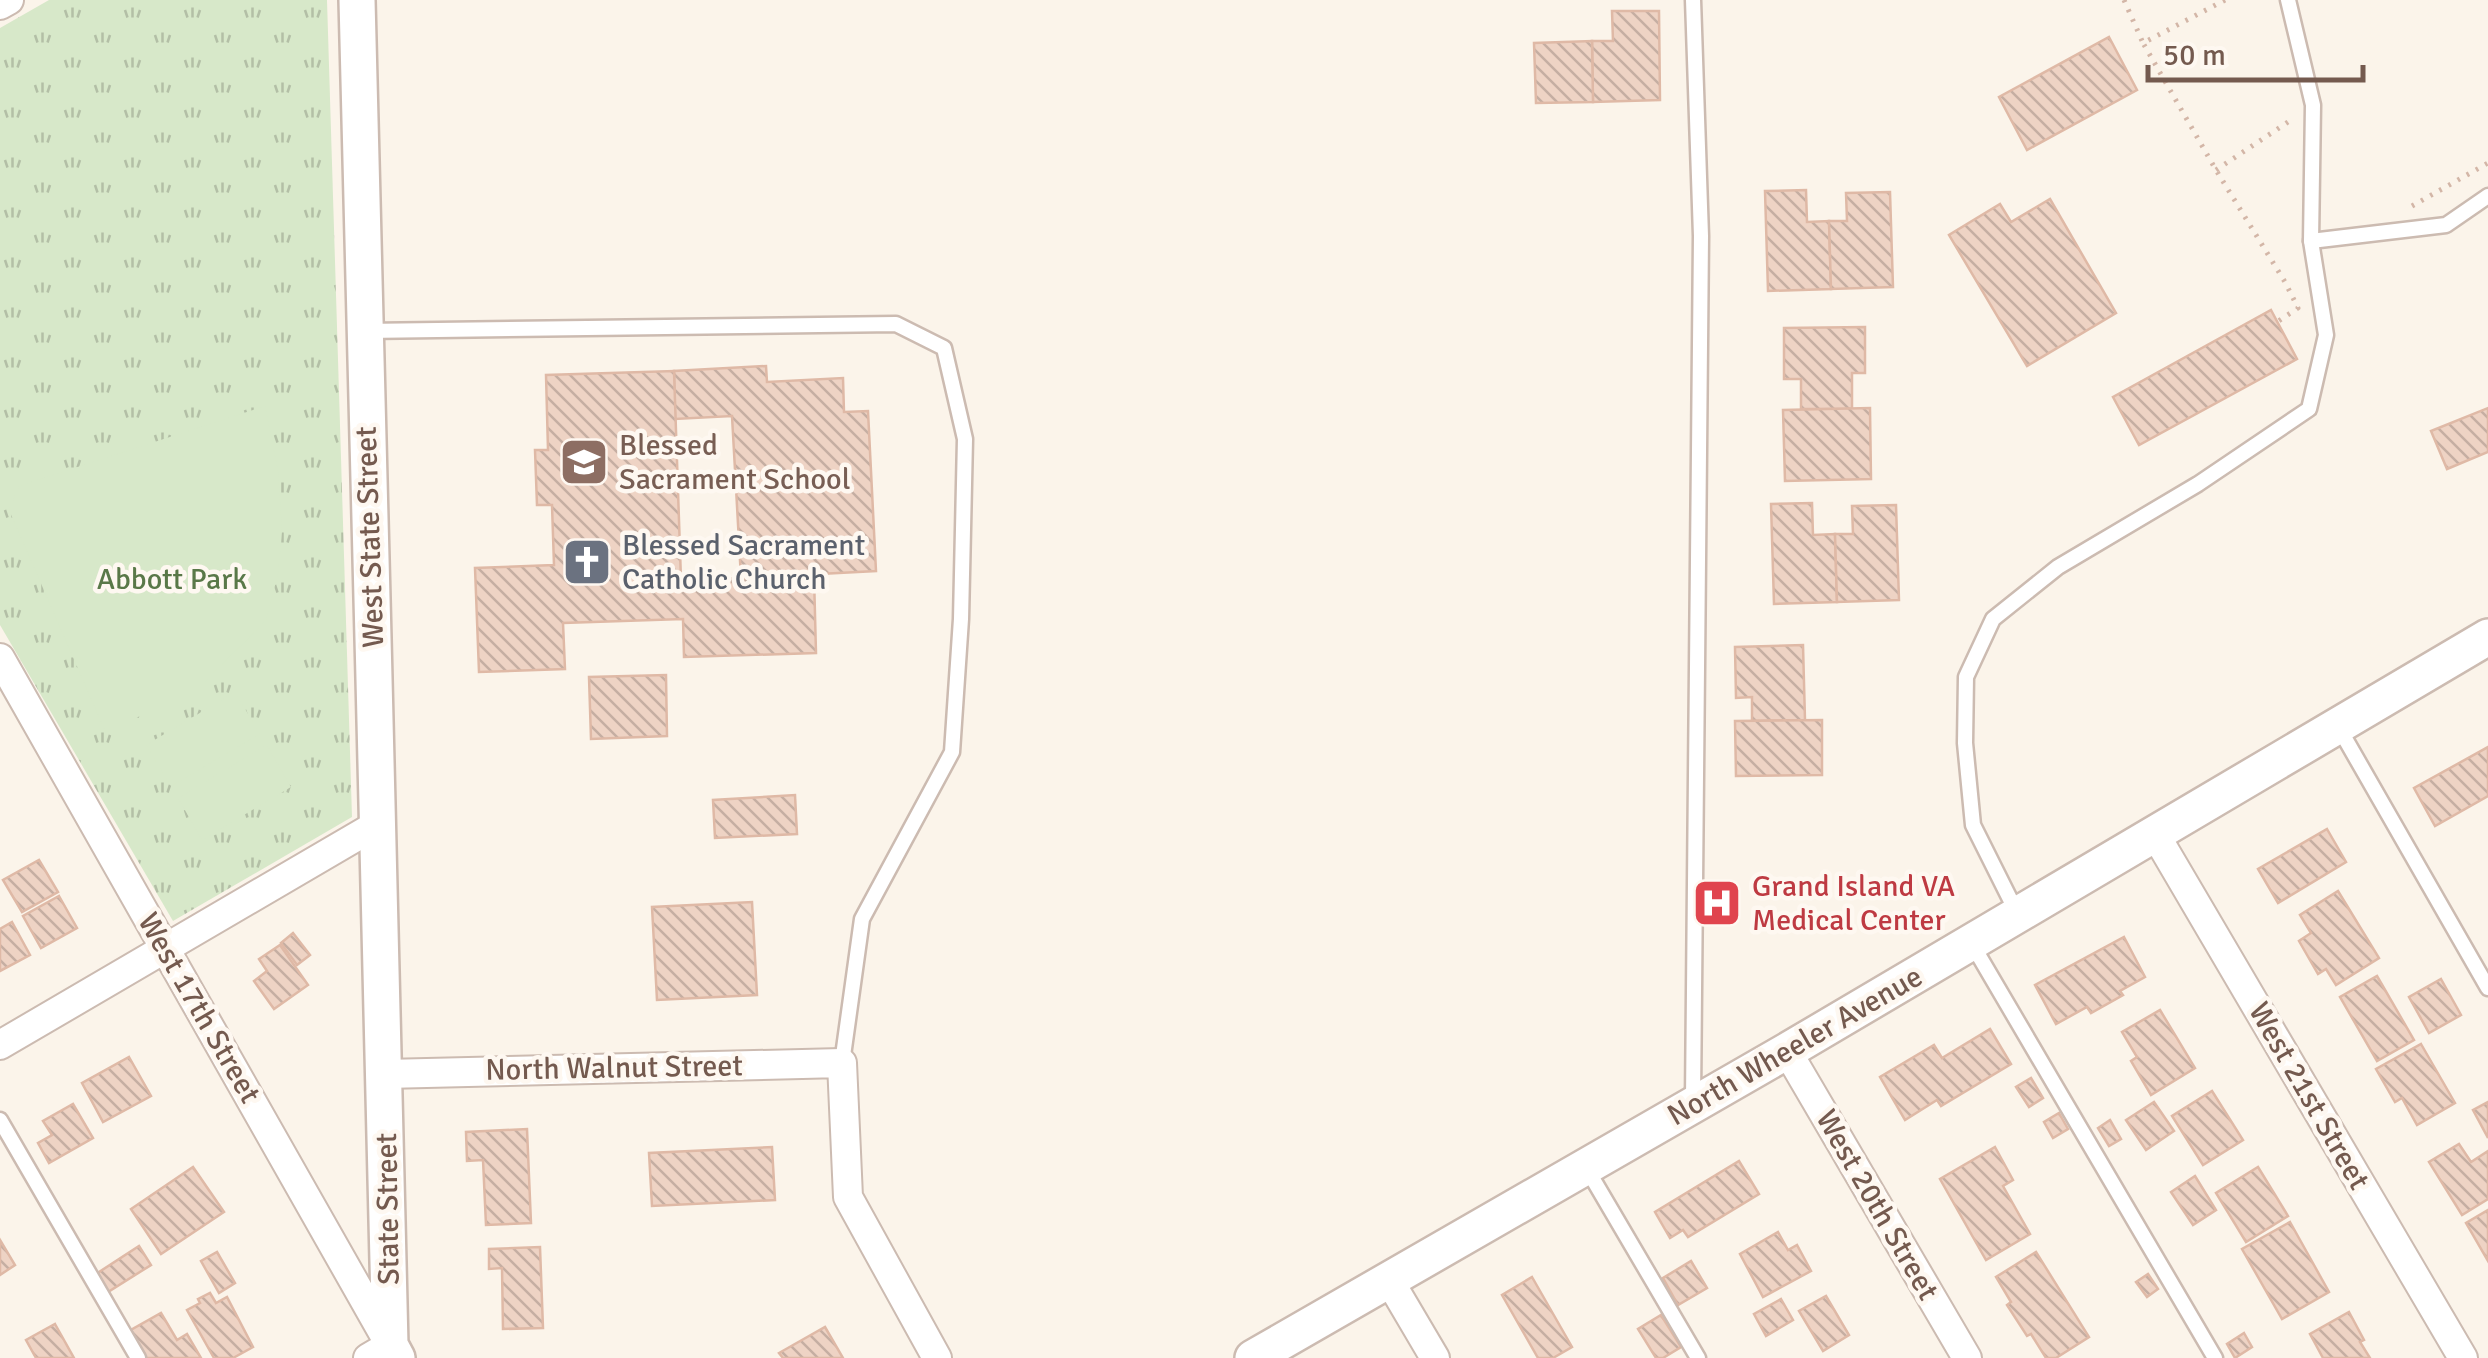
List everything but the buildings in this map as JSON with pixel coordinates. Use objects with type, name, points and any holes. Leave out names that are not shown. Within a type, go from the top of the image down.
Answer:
[{"type":"street","points":[[0,5],[9,0]]},
{"type":"street","name":"West State Street","points":[[357,0],[385,1074]]},
{"type":"street","name":"North Wheeler Avenue","points":[[1253,1358],[1788,1052],[2488,637]]},
{"type":"street","name":"West 17th Street","points":[[0,658],[165,948],[385,1354]]},
{"type":"street","points":[[0,1045],[378,824]]},
{"type":"street","name":"West 21st Street","points":[[2155,834],[2462,1358]]},
{"type":"street","name":"West 20th Street","points":[[1788,1052],[1966,1358]]},
{"type":"street","points":[[842,1063],[848,1197],[937,1358]]},
{"type":"street","name":"North Walnut Street","points":[[385,1074],[842,1063]]},
{"type":"street","name":"State Street","points":[[385,1074],[385,1354]]},
{"type":"street","points":[[1389,1280],[1435,1358]]},
{"type":"lane","points":[[1694,0],[1702,236],[1694,1105]]},
{"type":"lane","points":[[2018,916],[1973,825],[1964,743],[1966,676],[1993,619],[2058,567],[2198,484],[2309,408],[2326,335],[2310,241],[2314,105],[2288,0]]},
{"type":"lane","points":[[2310,241],[2446,225],[2488,196]]},
{"type":"lane","points":[[364,331],[896,324],[944,348],[965,439],[961,619],[952,752],[862,919],[842,1063]]},
{"type":"lane","points":[[2338,725],[2488,988]]},
{"type":"lane","points":[[1972,944],[2215,1358]]},
{"type":"lane","points":[[0,1120],[138,1358]]},
{"type":"lane","points":[[1585,1167],[1698,1358]]},
{"type":"path","points":[[2124,0],[2143,43],[2298,308],[2278,322]]},
{"type":"path","points":[[2143,43],[2225,0]]},
{"type":"path","points":[[2216,170],[2314,105]]},
{"type":"path","points":[[2406,209],[2488,162]]},
{"type":"green space","name":"Abbott Park","points":[[49,0],[327,0],[352,817],[173,921],[0,625],[0,28]]},
{"type":"green space","points":[[265,406],[278,471],[282,531],[278,574],[266,620],[202,685],[106,733],[9,510],[19,486]]},
{"type":"green space","points":[[235,692],[260,734],[171,786],[146,745]]},
{"type":"green space","points":[[267,745],[291,787],[202,840],[178,798]]},
{"type":"place","name":"Blessed Sacrament School","points":[[584,462]]},
{"type":"place","name":"Blessed Sacrament Catholic Church","points":[[587,562]]},
{"type":"place","name":"Grand Island VA Medical Center","points":[[1717,903]]}]
